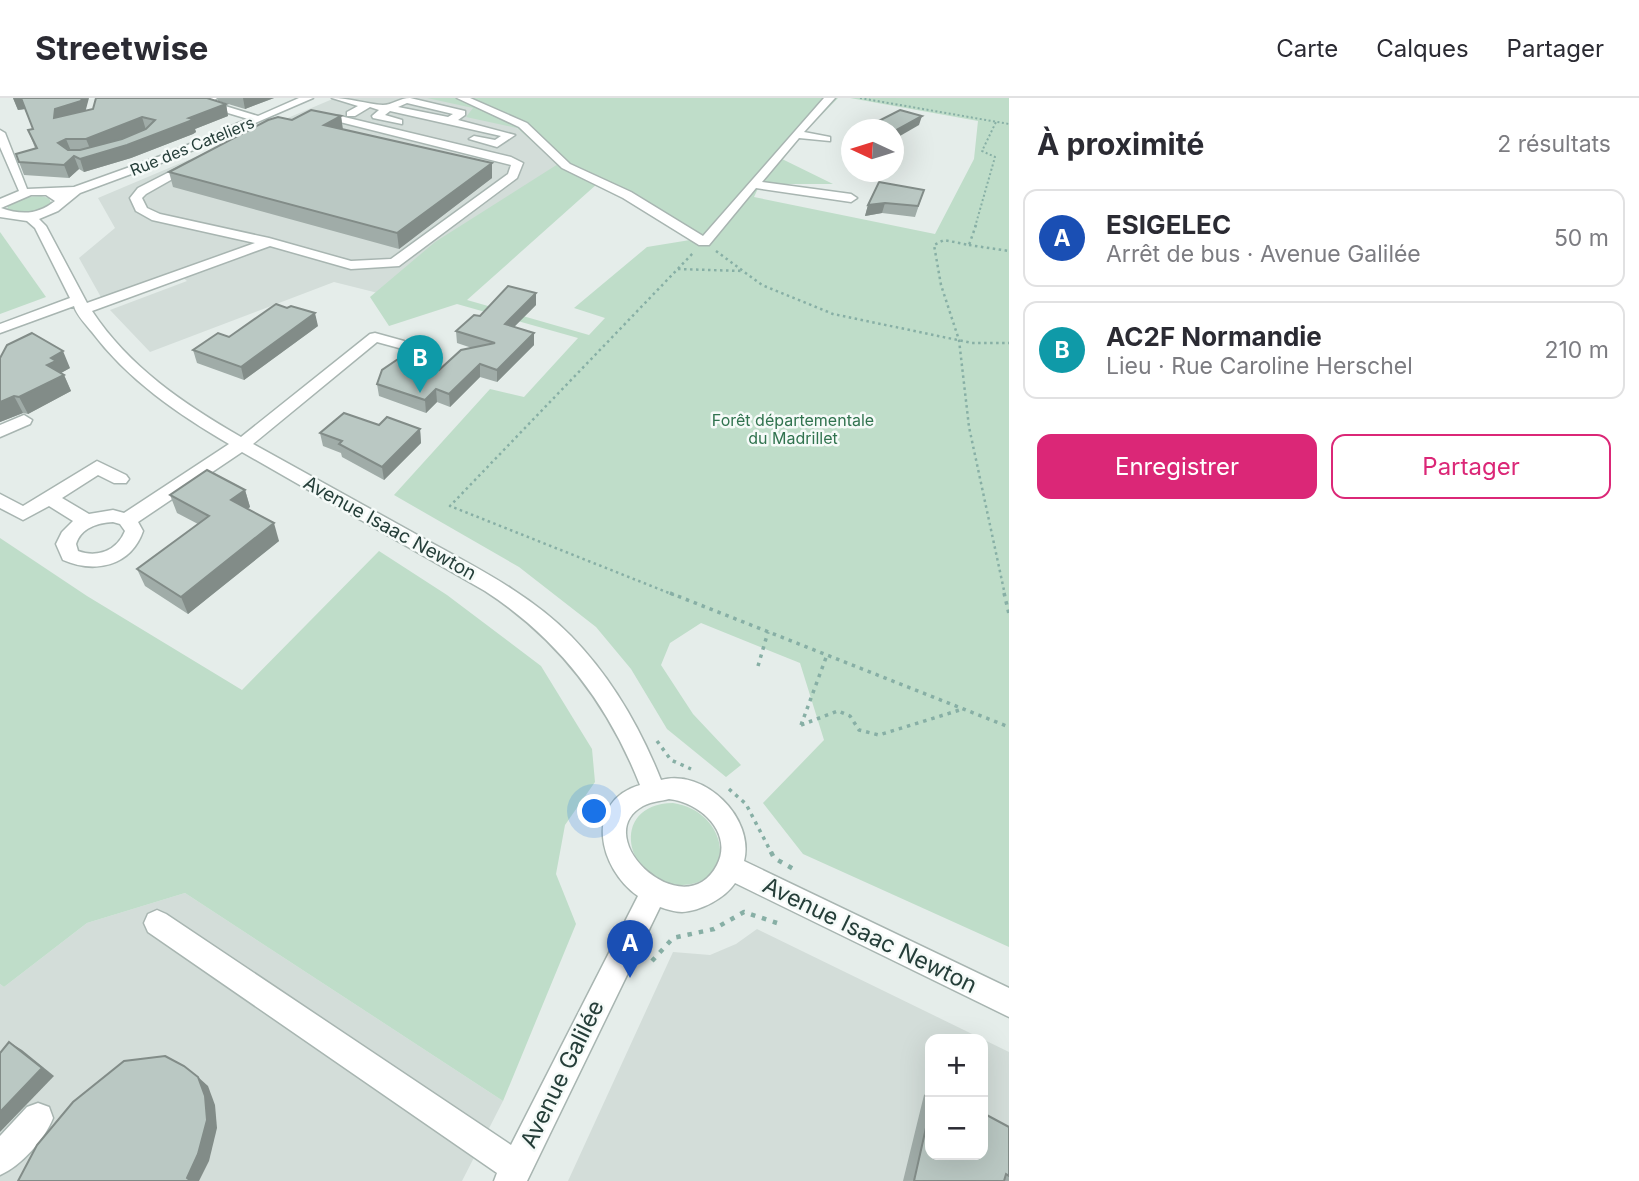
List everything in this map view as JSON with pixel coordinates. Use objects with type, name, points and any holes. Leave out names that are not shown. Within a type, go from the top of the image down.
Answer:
[{"type":"street","points":[[212,98],[202,102],[258,119]]},
{"type":"street","name":"Rue des Cateliers","points":[[43,219],[56,197],[165,159],[307,98]]},
{"type":"street","points":[[337,98],[387,108],[406,100],[461,113],[450,121],[508,133],[510,136],[497,144],[377,116],[387,108]]},
{"type":"street","points":[[462,98],[523,125],[566,166],[627,195],[704,242],[830,98]]},
{"type":"street","points":[[351,114],[367,105]]},
{"type":"street","points":[[209,157],[150,185],[136,198],[138,205],[145,213],[156,217],[269,242],[351,265],[394,263],[513,176],[517,169],[517,163],[507,159],[340,119],[319,116],[297,119]]},
{"type":"street","points":[[0,133],[27,190]]},
{"type":"street","points":[[797,133],[826,139]]},
{"type":"street","points":[[148,152],[165,159]]},
{"type":"street","points":[[753,184],[851,198]]},
{"type":"street","points":[[0,205],[27,190],[56,197]]},
{"type":"street","points":[[9,216],[43,219]]},
{"type":"street","name":"Avenue Isaac Newton","points":[[43,219],[79,306],[115,352],[150,384],[240,444],[495,587],[525,607],[562,639],[600,686],[621,721],[653,789]]},
{"type":"street","points":[[0,329],[180,275],[269,242]]},
{"type":"street","points":[[127,520],[240,444],[375,337],[399,344]]},
{"type":"street","points":[[0,432],[24,420]]},
{"type":"street","points":[[0,500],[23,514],[97,467],[120,480]]},
{"type":"street","points":[[49,498],[87,521]]},
{"type":"street","points":[[113,516],[127,520],[134,531],[129,544],[123,550],[104,559],[85,561],[70,555],[66,544],[71,531],[87,521],[113,516]]},
{"type":"street","points":[[653,789],[685,790],[715,807],[726,821],[734,852],[731,867],[721,882],[707,892],[689,898],[653,893],[632,878],[619,861],[613,842],[615,824],[622,808],[635,796],[653,789]]},
{"type":"street","name":"Avenue Isaac Newton","points":[[731,867],[1009,1003]]},
{"type":"street","name":"Avenue Galilée","points":[[513,1174],[653,893]]},
{"type":"street","points":[[157,923],[513,1174]]},
{"type":"street","points":[[0,1159],[38,1118]]},
{"type":"path","points":[[860,98],[1009,124]]},
{"type":"path","points":[[969,245],[995,157],[982,151],[996,122]]},
{"type":"path","points":[[1009,251],[944,240],[934,245],[941,285],[959,340],[969,428],[1009,614]]},
{"type":"path","points":[[1009,343],[959,340],[833,314],[762,285],[704,242],[450,506],[1009,727]]},
{"type":"path","points":[[678,269],[744,271]]},
{"type":"path","points":[[758,666],[768,632]]},
{"type":"path","points":[[827,655],[801,725],[838,711],[850,716],[859,730],[878,735],[896,726],[946,719],[963,709]]},
{"type":"path","points":[[652,961],[665,942],[677,934],[714,929],[744,912],[777,923]]},
{"type":"shaded area","points":[[335,98],[434,98],[475,107],[517,128],[560,165],[382,294],[334,282],[150,352],[110,310],[187,281],[175,271],[102,299],[79,258],[115,228],[98,198]]},
{"type":"shaded area","points":[[185,893],[503,1101],[462,1181],[0,1181],[0,984],[4,987],[87,923]]},
{"type":"shaded area","points":[[757,929],[972,1034],[925,1034],[925,1160],[988,1160],[988,1042],[1009,1052],[1009,1181],[568,1181],[673,952],[710,955],[736,944]]},
{"type":"green space","name":"Forêt départementale du Madrillet","points":[[427,98],[838,98],[780,158],[833,184],[760,184],[754,197],[935,234],[974,159],[978,121],[850,98],[1009,98],[1009,947],[803,854],[763,803],[824,740],[800,663],[701,623],[670,643],[661,665],[693,714],[741,765],[726,777],[667,729],[631,669],[596,627],[519,567],[394,495],[490,389],[524,397],[578,338],[457,304],[389,326],[370,297],[435,242],[558,164],[517,128],[466,117],[473,108]],"holes":[[[597,184],[623,197],[690,240],[647,247],[574,308],[605,318],[589,335],[467,300]]]},
{"type":"green space","points":[[23,197],[49,198],[51,203],[42,210],[24,213],[7,209],[9,204]]},
{"type":"green space","points":[[0,232],[46,297],[0,314]]},
{"type":"green space","points":[[0,538],[87,596],[242,690],[379,551],[447,595],[541,666],[592,749],[595,782],[565,825],[556,874],[576,924],[503,1101],[185,893],[87,923],[4,987],[0,984]]},
{"type":"green space","points":[[673,803],[692,809],[706,819],[715,832],[720,846],[719,860],[713,872],[701,881],[683,885],[663,882],[648,873],[637,860],[632,845],[632,830],[638,817],[652,807]]},
{"type":"building","points":[[21,98],[82,98],[81,101],[55,109],[54,118],[93,109],[96,98],[207,98],[226,104],[127,145],[80,159],[74,156],[64,165],[19,162],[16,154],[37,148],[28,130],[33,129]],"holes":[[[142,117],[155,120],[146,129],[122,139],[80,150],[68,150],[58,143],[66,139],[86,139]]]},
{"type":"building","points":[[311,110],[341,116],[324,125],[492,163],[397,233],[169,172],[268,120],[278,117],[292,120]]},
{"type":"building","points":[[900,110],[922,116],[904,126],[904,119],[882,119]]},
{"type":"building","points":[[879,182],[924,190],[918,206],[885,203],[868,205]]},
{"type":"building","points":[[508,286],[536,293],[505,324],[534,333],[497,370],[480,364],[449,394],[436,389],[425,400],[377,384],[382,370],[401,357],[439,370],[461,350],[495,343],[456,331],[474,315],[480,316]]},
{"type":"building","points":[[276,304],[315,313],[241,367],[193,350],[218,333],[229,337]]},
{"type":"building","points":[[32,333],[63,351],[51,358],[56,361],[47,365],[64,375],[19,397],[14,396],[0,402],[0,358],[7,345]]},
{"type":"building","points":[[344,413],[379,425],[387,417],[420,429],[382,467],[339,444],[342,441],[320,433]]},
{"type":"building","points":[[207,470],[245,490],[231,500],[274,523],[181,597],[137,569],[209,516],[170,495]]},
{"type":"building","points":[[9,1042],[42,1068],[0,1112],[0,1053]]},
{"type":"building","points":[[165,1056],[198,1077],[205,1096],[207,1120],[198,1154],[187,1178],[191,1181],[18,1181],[37,1145],[73,1102],[124,1061]]},
{"type":"building","points":[[988,1116],[1009,1127],[1009,1176],[1006,1174],[1004,1181],[914,1181],[925,1132],[925,1160],[988,1160]]},
{"type":"place","name":"AC2F Normandie","points":[[420,393]]},
{"type":"place","name":"ESIGELEC","points":[[630,978]]}]
